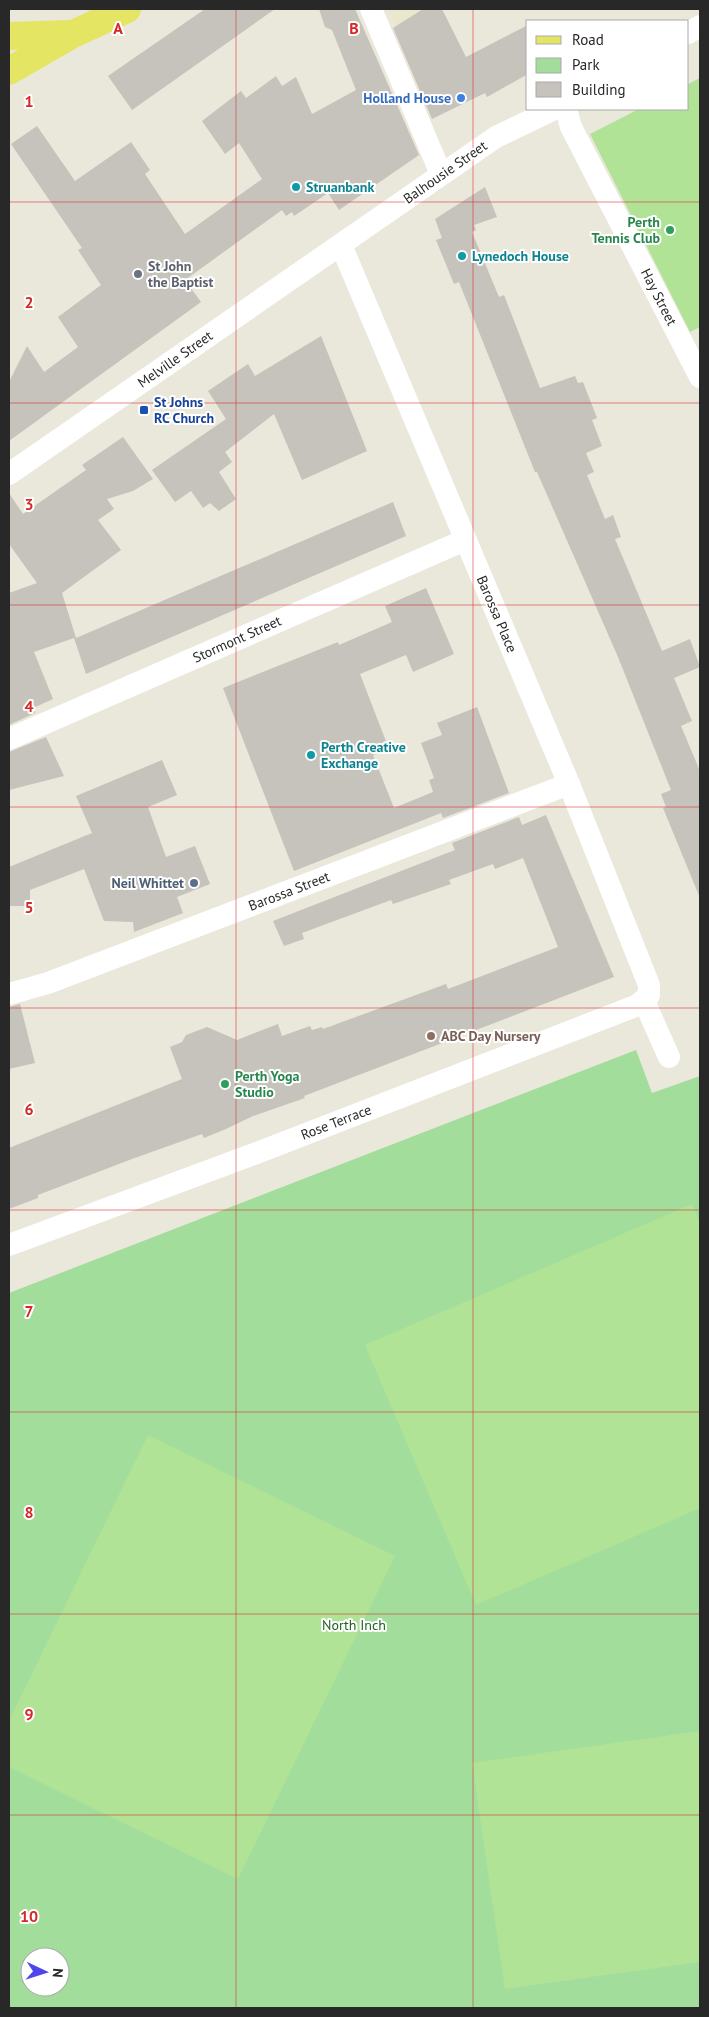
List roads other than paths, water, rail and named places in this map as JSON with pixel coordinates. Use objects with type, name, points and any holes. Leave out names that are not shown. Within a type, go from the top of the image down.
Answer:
[{"type":"main road","points":[[9,71],[72,34],[127,9]]},
{"type":"main road","points":[[9,36],[72,34]]},
{"type":"street","points":[[371,9],[441,174]]},
{"type":"street","name":"Balhousie Street","points":[[341,245],[496,137],[552,110]]},
{"type":"street","name":"Hay Street","points":[[566,110],[571,127],[700,378]]},
{"type":"street","name":"Melville Street","points":[[9,474],[341,245]]},
{"type":"street","name":"Barossa Place","points":[[341,245],[569,784],[669,1057]]},
{"type":"street","name":"Stormont Street","points":[[9,739],[465,540]]},
{"type":"street","name":"Barossa Street","points":[[9,994],[48,983],[569,784]]},
{"type":"street","name":"Rose Terrace","points":[[9,1245],[272,1148],[647,993]]},
{"type":"place","name":"Holland House","points":[[461,98]]},
{"type":"place","name":"Struanbank","points":[[296,187]]},
{"type":"place","name":"Perth Tennis Club","points":[[670,230]]},
{"type":"place","name":"Lynedoch House","points":[[462,256]]},
{"type":"place","name":"St John the Baptist","points":[[138,274]]},
{"type":"place","name":"St Johns RC Church","points":[[144,410]]},
{"type":"place","name":"Perth Creative Exchange","points":[[311,755]]},
{"type":"place","name":"Neil Whittet","points":[[194,883]]},
{"type":"place","name":"ABC Day Nursery","points":[[431,1036]]},
{"type":"place","name":"Perth Yoga Studio","points":[[225,1084]]},
{"type":"park label","name":"North Inch","points":[[354,1625]]}]
